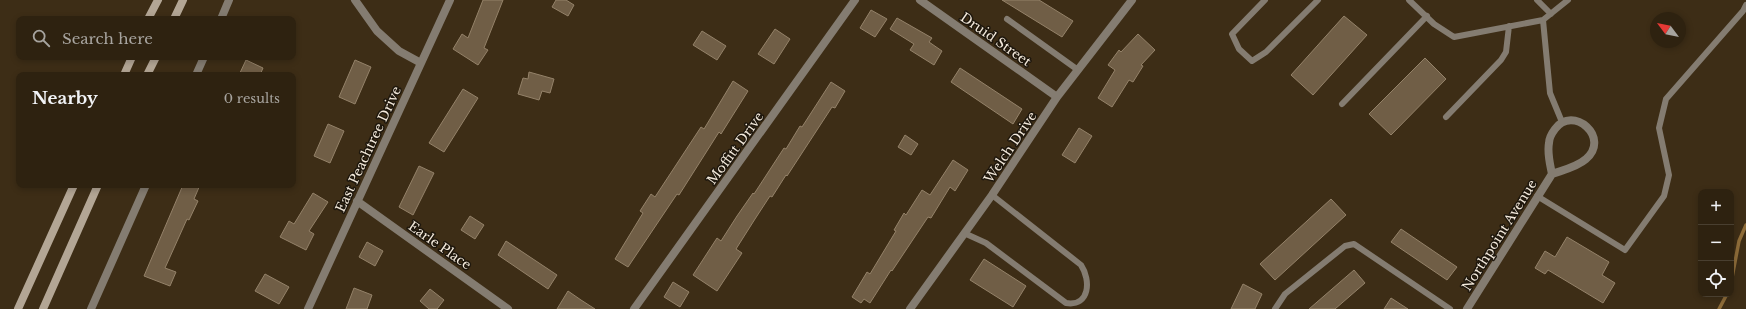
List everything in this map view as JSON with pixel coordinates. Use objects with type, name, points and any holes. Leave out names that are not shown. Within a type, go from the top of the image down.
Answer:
[{"type":"main road","points":[[150,16],[158,0]]},
{"type":"main road","points":[[175,16],[183,0]]},
{"type":"main road","points":[[125,72],[131,60]]},
{"type":"main road","points":[[149,72],[155,60]]},
{"type":"main road","points":[[18,309],[73,188]]},
{"type":"main road","points":[[43,309],[97,188]]},
{"type":"street","points":[[222,16],[229,0]]},
{"type":"street","points":[[355,0],[377,31],[399,51],[421,63]]},
{"type":"street","name":"East Peachtree Drive","points":[[308,309],[450,0]]},
{"type":"street","name":"Moffitt Drive","points":[[634,309],[855,0]]},
{"type":"street","name":"Druid Street","points":[[920,0],[1057,97]]},
{"type":"street","name":"Welch Drive","points":[[910,309],[992,195],[1057,97],[1132,0]]},
{"type":"street","points":[[197,72],[203,60]]},
{"type":"street","name":"Northpoint Avenue","points":[[1467,309],[1552,174],[1576,165],[1586,159],[1592,152],[1594,146],[1593,134],[1583,124],[1570,120],[1562,122],[1552,134],[1548,151],[1552,174]]},
{"type":"street","points":[[91,309],[145,188]]},
{"type":"street","name":"Earle Place","points":[[357,201],[508,309]]},
{"type":"lane","points":[[1265,0],[1232,34],[1239,49],[1252,61],[1266,52],[1318,0]]},
{"type":"lane","points":[[1409,0],[1454,37],[1543,20],[1568,0]]},
{"type":"lane","points":[[1537,0],[1551,14]]},
{"type":"lane","points":[[1537,196],[1625,250],[1664,196],[1670,175],[1659,128],[1666,99],[1743,11],[1746,5]]},
{"type":"lane","points":[[1342,104],[1427,16]]},
{"type":"lane","points":[[1007,19],[1078,70]]},
{"type":"lane","points":[[1543,20],[1550,93],[1562,122]]},
{"type":"lane","points":[[1446,117],[1501,60],[1506,52],[1509,26]]},
{"type":"lane","points":[[964,233],[986,243],[1066,303],[1072,304],[1083,298],[1087,292],[1088,284],[1081,265],[992,195]]},
{"type":"lane","points":[[1275,309],[1285,294],[1345,246],[1354,244],[1450,309]]},
{"type":"building","points":[[483,0],[503,0],[484,48],[488,50],[478,65],[453,49],[462,34],[468,38]]},
{"type":"building","points":[[556,0],[566,0],[574,5],[568,16],[552,7]]},
{"type":"building","points":[[1002,0],[1039,0],[1073,21],[1062,37]]},
{"type":"building","points":[[871,10],[887,19],[875,37],[860,28]]},
{"type":"building","points":[[1344,16],[1367,35],[1313,95],[1291,75]]},
{"type":"building","points":[[897,18],[932,38],[929,42],[942,51],[934,65],[910,50],[914,44],[890,29]]},
{"type":"building","points":[[775,29],[790,39],[774,64],[758,54]]},
{"type":"building","points":[[702,31],[726,46],[717,60],[693,45]]},
{"type":"building","points":[[1138,34],[1155,50],[1141,65],[1143,66],[1133,82],[1129,80],[1112,107],[1098,98],[1115,70],[1108,65],[1119,50],[1121,52]]},
{"type":"building","points":[[1425,58],[1446,79],[1391,135],[1369,114]]},
{"type":"building","points":[[246,60],[263,68],[261,72],[240,72]]},
{"type":"building","points":[[355,60],[371,67],[355,104],[339,97]]},
{"type":"building","points":[[960,68],[1022,109],[1013,124],[951,82]]},
{"type":"building","points":[[529,72],[554,79],[550,93],[542,91],[539,100],[518,94],[523,78],[528,79]]},
{"type":"building","points":[[733,81],[748,91],[721,134],[719,132],[679,195],[677,194],[628,267],[615,259],[643,213],[640,211],[651,194],[655,197],[701,127],[704,129]]},
{"type":"building","points":[[831,82],[845,91],[835,108],[832,107],[787,176],[786,175],[772,197],[770,196],[755,219],[736,249],[742,253],[717,291],[693,275],[717,238],[721,241],[784,148],[786,149],[800,126],[802,127]]},
{"type":"building","points":[[463,89],[478,98],[444,152],[429,143]]},
{"type":"building","points":[[328,124],[344,131],[330,163],[314,156]]},
{"type":"building","points":[[1079,128],[1092,136],[1075,163],[1062,155]]},
{"type":"building","points":[[905,135],[918,144],[911,155],[898,147]]},
{"type":"building","points":[[953,160],[968,170],[955,191],[950,187],[931,218],[928,217],[870,303],[864,299],[861,303],[852,297],[867,272],[870,274],[896,231],[894,230],[904,213],[906,215],[922,190],[930,195]]},
{"type":"building","points":[[419,166],[434,173],[413,215],[399,207]]},
{"type":"building","points":[[182,188],[199,188],[194,199],[198,201],[189,220],[187,219],[165,268],[176,272],[170,286],[144,276]]},
{"type":"building","points":[[313,193],[328,202],[309,231],[314,234],[306,250],[280,237],[289,221],[294,224]]},
{"type":"building","points":[[1331,199],[1346,215],[1275,280],[1260,264]]},
{"type":"building","points":[[470,216],[484,225],[475,239],[461,230]]},
{"type":"building","points":[[1401,229],[1457,267],[1447,280],[1391,242]]},
{"type":"building","points":[[1567,237],[1609,262],[1602,275],[1615,283],[1603,303],[1548,270],[1545,274],[1535,268],[1545,251],[1555,257]]},
{"type":"building","points":[[506,241],[557,275],[548,289],[498,255]]},
{"type":"building","points":[[367,242],[383,251],[375,266],[359,257]]},
{"type":"building","points":[[984,259],[1026,286],[1013,307],[970,280]]},
{"type":"building","points":[[1354,270],[1365,283],[1335,309],[1309,309]]},
{"type":"building","points":[[265,274],[289,287],[279,304],[255,291]]},
{"type":"building","points":[[673,282],[689,292],[680,307],[664,297]]},
{"type":"building","points":[[1243,284],[1262,294],[1255,309],[1231,309]]},
{"type":"building","points":[[354,288],[372,295],[367,309],[346,309]]},
{"type":"building","points":[[430,289],[444,300],[437,309],[429,309],[420,301]]},
{"type":"building","points":[[568,291],[581,300],[595,309],[557,309]]},
{"type":"building","points":[[1391,298],[1408,309],[1384,309]]},
{"type":"waterway","points":[[1734,267],[1739,241],[1746,225]]},
{"type":"waterway","points":[[1719,309],[1725,297]]}]
